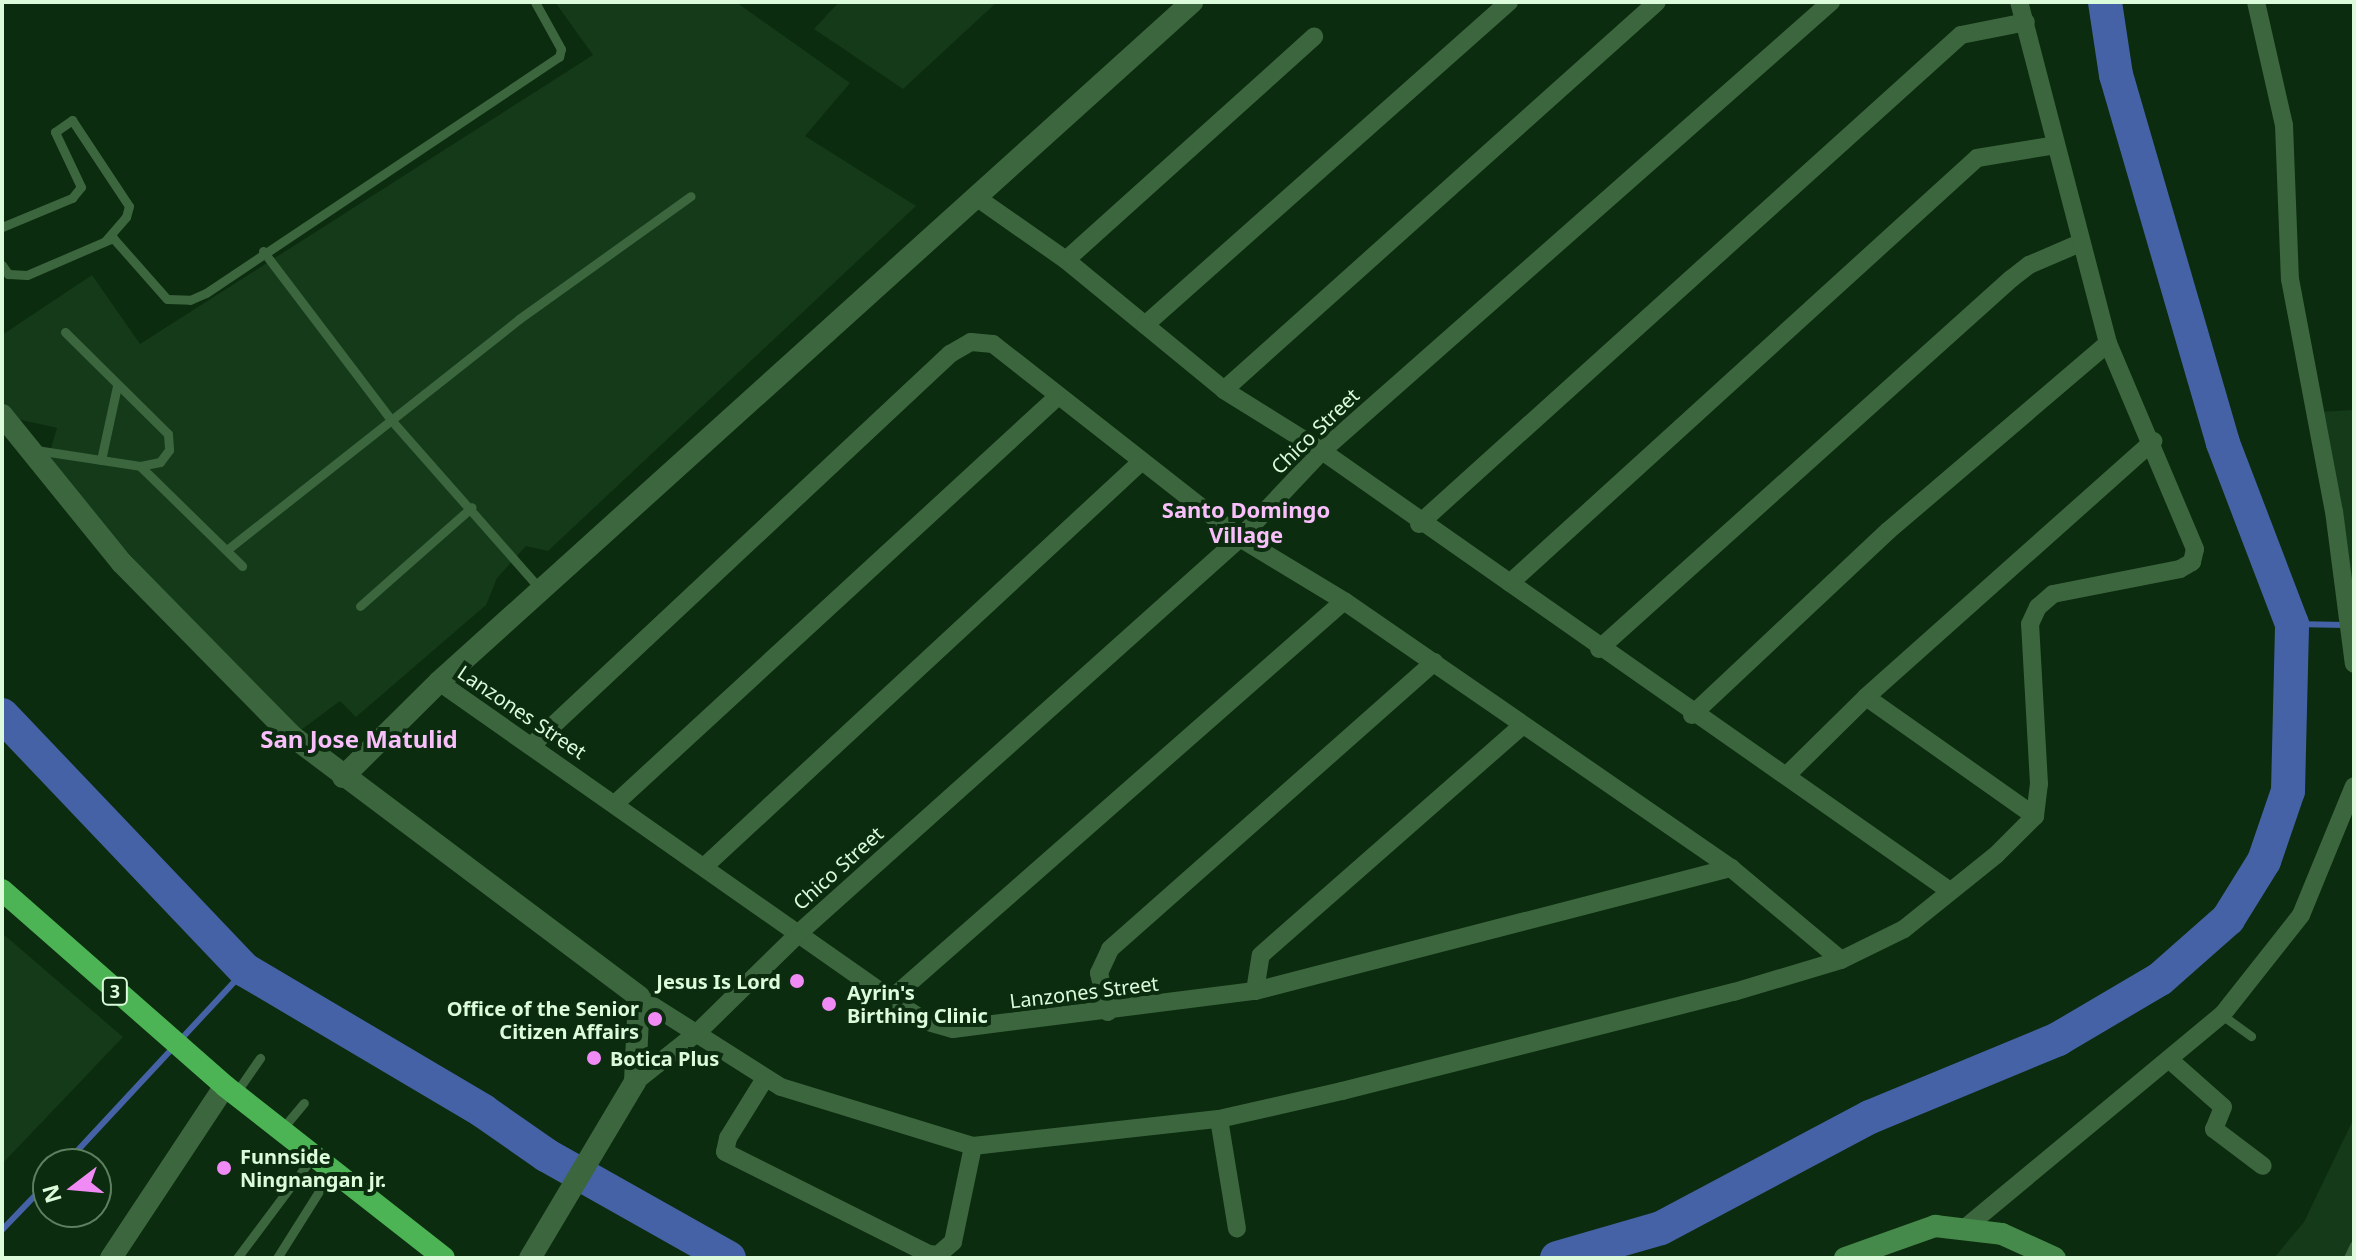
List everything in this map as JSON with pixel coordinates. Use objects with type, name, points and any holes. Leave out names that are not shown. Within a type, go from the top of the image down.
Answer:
[{"type":"highway","name":"3","points":[[2,890],[230,1090],[444,1258]]},
{"type":"main road","points":[[1845,1258],[1901,1234],[1935,1226],[2002,1234],[2055,1258]]},
{"type":"street","points":[[343,777],[439,682],[543,592],[1192,2]]},
{"type":"street","points":[[1145,325],[1509,2]]},
{"type":"street","points":[[1224,390],[1657,2]]},
{"type":"street","name":"Chico Street","points":[[635,1082],[698,1032],[800,932],[1240,538],[1322,451],[1831,2]]},
{"type":"street","points":[[2,415],[122,563],[238,685],[343,777],[639,997],[698,1032],[764,1080],[827,1104],[973,1146],[1219,1119],[1841,960],[1904,929],[2035,816],[2039,761],[2030,624],[2038,607],[2053,594],[2180,569],[2192,562],[2192,533],[2108,343],[2078,244],[2019,2]]},
{"type":"street","points":[[2256,2],[2284,125],[2290,279],[2352,635],[2354,664]]},
{"type":"street","points":[[1419,524],[1961,35],[2026,22]]},
{"type":"street","points":[[1066,260],[1314,37]]},
{"type":"street","points":[[1510,583],[1977,158],[2056,145]]},
{"type":"street","points":[[976,197],[1066,260],[1224,390],[1322,451],[1419,524],[1510,583],[1692,715],[1787,775],[1950,891]]},
{"type":"street","points":[[1599,649],[2011,279],[2036,261],[2078,244]]},
{"type":"street","points":[[531,746],[950,354],[971,342],[993,344],[1056,398],[1240,538],[1344,601],[1731,868],[1841,960]]},
{"type":"street","points":[[1692,715],[1888,531],[2108,343]]},
{"type":"street","points":[[617,802],[1056,398]]},
{"type":"street","points":[[1787,775],[1866,697],[2153,441]]},
{"type":"street","points":[[706,865],[1142,461]]},
{"type":"street","points":[[891,999],[1344,601]]},
{"type":"street","points":[[1108,1012],[1099,973],[1110,949],[1434,662]]},
{"type":"street","name":"Lanzones Street","points":[[439,682],[617,802],[891,999],[925,1021],[953,1029],[1108,1012],[1255,991],[1731,868]]},
{"type":"street","points":[[1866,697],[2035,816]]},
{"type":"street","points":[[1255,991],[1261,955],[1522,726]]},
{"type":"street","points":[[1965,1228],[2171,1061],[2222,1015],[2301,915],[2354,786]]},
{"type":"street","points":[[530,1258],[594,1143],[635,1082],[639,997]]},
{"type":"street","points":[[2171,1061],[2223,1107],[2214,1129],[2263,1166]]},
{"type":"street","points":[[764,1080],[728,1138],[725,1152],[929,1254],[938,1255],[953,1242],[973,1146]]},
{"type":"street","points":[[114,1258],[230,1090]]},
{"type":"street","points":[[1219,1119],[1237,1229]]},
{"type":"lane","points":[[105,241],[118,242],[167,299],[176,302],[206,293],[263,251],[559,57],[561,49],[535,2]]},
{"type":"lane","points":[[2,227],[72,198],[81,187],[55,132],[72,120],[129,206],[126,217],[105,241],[27,275],[8,274],[2,265]]},
{"type":"lane","points":[[228,549],[519,319],[691,196]]},
{"type":"lane","points":[[263,251],[392,421],[472,507],[543,592]]},
{"type":"lane","points":[[32,450],[140,466],[160,462],[169,450],[168,434],[65,332]]},
{"type":"lane","points":[[101,460],[117,386]]},
{"type":"lane","points":[[140,466],[242,566]]},
{"type":"lane","points":[[360,606],[472,507]]},
{"type":"lane","points":[[2222,1015],[2251,1036]]},
{"type":"lane","points":[[230,1090],[260,1058]]},
{"type":"lane","points":[[282,1129],[304,1103]]},
{"type":"lane","points":[[237,1258],[314,1155]]},
{"type":"lane","points":[[277,1258],[333,1168]]},
{"type":"lane","points":[[2348,1258],[2354,1245]]},
{"type":"shaded area","points":[[555,2],[736,2],[850,83],[805,136],[916,206],[548,551],[526,546],[497,578],[486,605],[356,717],[340,701],[301,730],[179,610],[47,462],[57,428],[4,416],[2,335],[92,275],[140,344],[593,55]]},
{"type":"shaded area","points":[[839,2],[997,2],[903,89],[814,29]]},
{"type":"shaded area","points":[[2354,410],[2354,608],[2317,412]]},
{"type":"shaded area","points":[[2,933],[123,1037],[2,1164]]},
{"type":"shaded area","points":[[2354,1118],[2354,1258],[2274,1258],[2304,1222]]},
{"type":"waterway","points":[[1557,1258],[1661,1228],[1870,1117],[2058,1039],[2160,979],[2228,919],[2264,861],[2288,791],[2292,624],[2223,443],[2116,75],[2105,2]]},
{"type":"waterway","points":[[2292,624],[2346,625]]},
{"type":"waterway","points":[[2,715],[245,970],[483,1111],[546,1155],[729,1258]]},
{"type":"waterway","points":[[80,1148],[245,970]]},
{"type":"waterway","points":[[2,1230],[32,1199]]},
{"type":"place","name":"Jesus Is Lord","points":[[797,981]]},
{"type":"place","name":"Ayrin's Birthing Clinic","points":[[829,1004]]},
{"type":"place","name":"Office of the Senior Citizen Affairs","points":[[655,1019]]},
{"type":"place","name":"Botica Plus","points":[[594,1058]]},
{"type":"place","name":"Funnside Ningnangan jr.","points":[[224,1168]]},
{"type":"district","name":"Santo Domingo Village","points":[[1246,522]]},
{"type":"district","name":"San Jose Matulid","points":[[359,739]]}]
